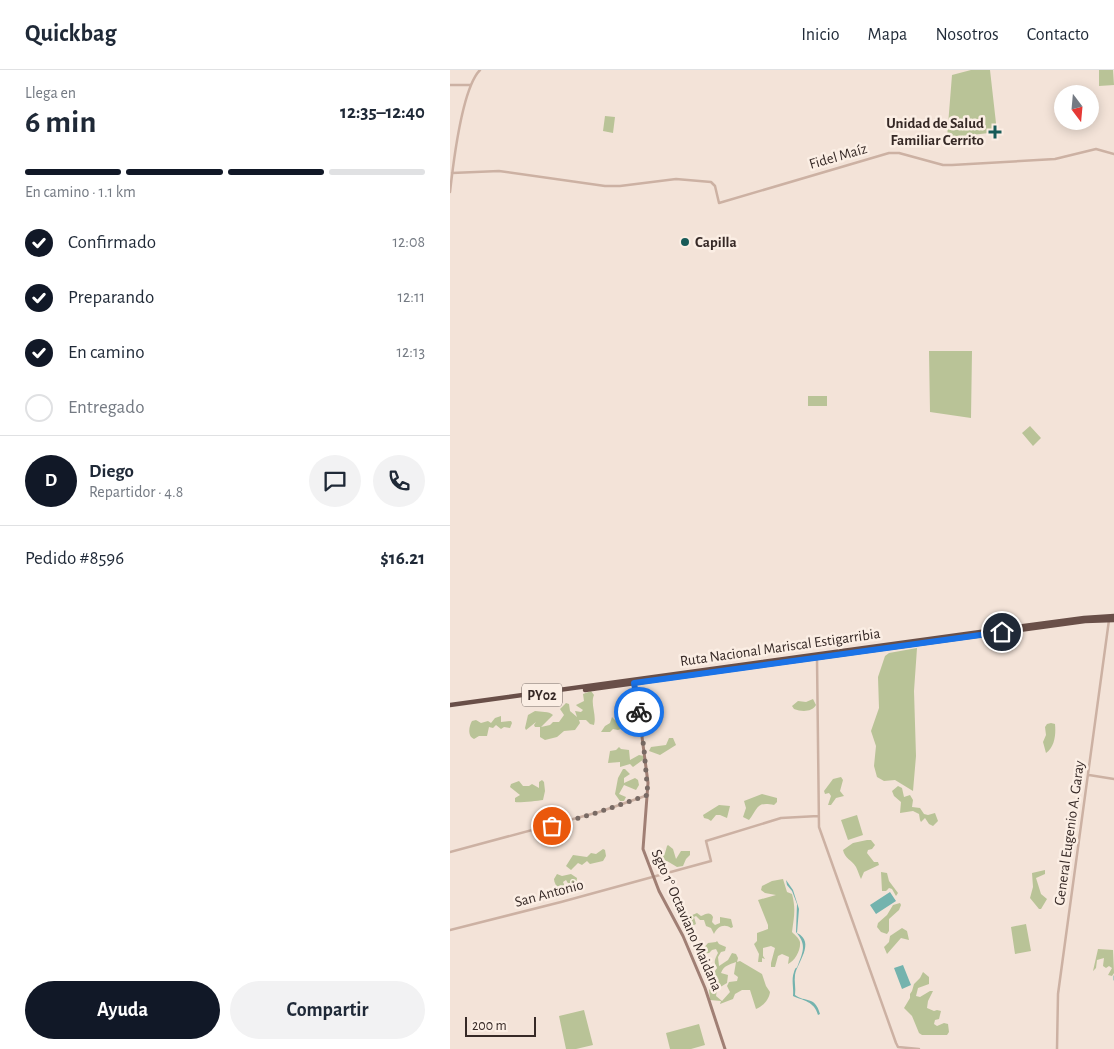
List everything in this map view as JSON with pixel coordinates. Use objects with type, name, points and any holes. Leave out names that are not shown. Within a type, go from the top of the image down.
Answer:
[{"type":"highway","name":"Ruta Nacional Mariscal Estigarribia","points":[[450,707],[1033,625],[1114,616]]},
{"type":"highway","name":"Ruta Nacional Mariscal Estigarribia","points":[[634,681],[1111,620]]},
{"type":"main road","name":"Sgto 1° Octaviano Maidana","points":[[634,681],[644,749],[648,795],[642,849],[705,988],[725,1049]]},
{"type":"street","points":[[450,192],[456,143],[470,85],[480,70]]},
{"type":"street","points":[[450,85],[470,85]]},
{"type":"street","name":"Fidel Maíz","points":[[452,173],[499,170],[605,186],[676,179],[710,182],[715,186],[719,203],[896,152],[941,164],[952,165],[1055,159],[1096,149],[1114,154]]},
{"type":"street","name":"General Eugenio A. Garay","points":[[1057,1049],[1058,994],[1111,620]]},
{"type":"street","points":[[817,658],[819,827],[896,1043],[898,1047],[919,1049]]},
{"type":"street","points":[[1089,774],[1114,779]]},
{"type":"street","points":[[450,852],[590,815],[648,795]]},
{"type":"street","name":"San Antonio","points":[[450,930],[710,861],[706,841],[781,818],[818,816]]},
{"type":"green space","points":[[971,70],[990,70],[997,132],[947,138],[952,75]]},
{"type":"green space","points":[[1099,70],[1113,70],[1114,85],[1099,85]]},
{"type":"green space","points":[[605,116],[615,117],[613,133],[603,131]]},
{"type":"green space","points":[[929,351],[972,351],[971,418],[930,412]]},
{"type":"green space","points":[[808,396],[827,396],[827,406],[808,406]]},
{"type":"green space","points":[[1030,426],[1041,438],[1033,446],[1022,433]]},
{"type":"green space","points":[[917,648],[914,691],[916,756],[913,791],[895,780],[884,781],[877,777],[874,766],[876,746],[871,731],[879,708],[878,677],[885,656],[889,653]]},
{"type":"green space","points":[[591,691],[594,695],[594,725],[586,720],[579,720],[580,723],[575,730],[564,731],[557,737],[545,740],[540,737],[540,727],[535,727],[534,725],[536,722],[526,730],[528,715],[535,711],[547,712],[553,715],[541,727],[550,725],[553,722],[559,722],[564,715],[560,709],[566,703],[569,704],[570,711],[577,717],[575,711],[581,712],[583,710],[576,705],[584,701],[583,694]]},
{"type":"green space","points":[[813,699],[816,705],[809,710],[797,710],[792,706],[798,701],[806,702]]},
{"type":"green space","points":[[501,716],[501,722],[511,721],[510,728],[504,727],[501,729],[496,725],[493,728],[489,727],[487,736],[479,736],[474,739],[470,736],[469,728],[472,721],[476,720],[481,723],[488,721],[491,723],[495,718]]},
{"type":"green space","points":[[612,717],[616,721],[625,721],[626,727],[618,730],[613,729],[610,732],[601,732],[610,723]]},
{"type":"green space","points":[[1051,723],[1055,724],[1055,736],[1053,744],[1046,753],[1043,742],[1046,735],[1045,727]]},
{"type":"green space","points":[[669,738],[673,738],[676,745],[660,755],[649,751],[651,747],[666,745]]},
{"type":"green space","points":[[619,747],[629,750],[630,760],[639,755],[644,756],[644,759],[633,767],[630,764],[620,767],[620,762],[608,763],[610,751],[616,750]]},
{"type":"green space","points":[[623,769],[630,774],[624,778],[624,783],[635,778],[638,780],[639,785],[636,790],[624,785],[619,794],[626,797],[624,801],[620,801],[615,794],[618,778]]},
{"type":"green space","points":[[841,777],[843,780],[840,791],[844,796],[836,798],[831,805],[828,805],[831,796],[829,793],[825,794],[824,791],[833,779]]},
{"type":"green space","points":[[542,780],[545,791],[543,800],[515,802],[515,798],[520,795],[510,787],[511,784],[519,781],[523,786],[532,784],[539,788],[539,782]]},
{"type":"green space","points":[[898,786],[902,788],[904,797],[910,795],[913,800],[912,807],[920,808],[924,814],[935,813],[938,821],[933,826],[925,818],[921,822],[919,814],[913,811],[900,813],[901,802],[894,796],[892,791]]},
{"type":"green space","points":[[762,794],[777,798],[777,802],[774,805],[761,805],[749,820],[743,817],[746,808],[744,801]]},
{"type":"green space","points":[[719,805],[730,806],[727,818],[716,815],[711,821],[704,818],[703,815]]},
{"type":"green space","points":[[857,815],[863,835],[848,840],[841,820]]},
{"type":"green space","points":[[871,840],[875,845],[867,853],[879,865],[864,872],[861,879],[856,867],[843,850],[853,843]]},
{"type":"green space","points":[[668,845],[673,849],[676,859],[681,851],[690,851],[690,855],[683,866],[677,867],[667,861],[663,862],[663,871],[660,873],[658,864]]},
{"type":"green space","points":[[603,849],[606,856],[603,861],[590,864],[587,861],[582,865],[578,863],[571,870],[566,866],[573,855],[587,857],[591,853],[596,854]]},
{"type":"green space","points":[[1045,870],[1045,874],[1036,878],[1041,894],[1047,899],[1041,909],[1039,909],[1030,898],[1033,887],[1032,873]]},
{"type":"green space","points":[[881,872],[887,873],[889,881],[898,893],[896,896],[892,889],[889,888],[886,891],[882,891]]},
{"type":"green space","points":[[557,874],[562,876],[571,874],[577,878],[576,884],[569,885],[566,880],[563,882],[566,889],[573,891],[572,894],[563,892],[558,888],[554,882]]},
{"type":"green space","points":[[783,879],[787,892],[792,894],[794,917],[792,932],[799,939],[800,948],[791,963],[788,964],[789,957],[782,954],[778,956],[775,967],[771,967],[775,948],[771,946],[763,948],[765,959],[762,958],[762,962],[758,962],[759,954],[754,944],[757,941],[757,933],[768,929],[758,900],[776,895],[765,893],[761,890],[762,886],[772,881]]},
{"type":"green space","points":[[900,903],[899,910],[889,919],[889,931],[887,934],[881,932],[877,927],[878,923],[887,915],[893,905]]},
{"type":"green space","points":[[697,913],[701,916],[711,914],[713,917],[712,922],[715,925],[720,923],[720,917],[731,919],[733,927],[721,926],[714,934],[711,928],[706,926],[704,920],[700,920],[696,916],[694,917],[696,924],[690,925],[689,921],[686,920],[682,927],[683,919]]},
{"type":"green space","points":[[1026,924],[1031,951],[1015,954],[1011,927]]},
{"type":"green space","points":[[902,928],[907,931],[909,940],[901,938],[887,954],[884,947],[889,942],[890,936]]},
{"type":"green space","points":[[716,942],[726,947],[725,951],[721,952],[718,957],[719,966],[728,960],[732,953],[736,954],[737,962],[740,961],[762,974],[770,992],[767,1000],[761,1006],[756,1009],[750,990],[742,990],[735,994],[733,999],[720,1004],[721,1001],[710,1000],[709,989],[715,985],[715,981],[712,979],[717,968],[715,961],[718,953],[716,949],[709,953],[699,954],[696,952],[703,949],[708,943]],"holes":[[[736,962],[734,974],[738,977],[737,981],[729,982],[727,986],[730,992],[722,1001],[716,996],[717,989],[727,983],[728,975],[721,973],[722,970]]]},
{"type":"green space","points":[[1098,949],[1113,950],[1114,973],[1112,976],[1108,975],[1112,968],[1103,966],[1104,958],[1097,960],[1096,968],[1093,971]]},
{"type":"green space","points":[[923,972],[929,977],[929,984],[918,988],[916,996],[920,997],[933,991],[927,1008],[941,1011],[939,1019],[935,1020],[934,1024],[937,1026],[944,1023],[948,1024],[949,1032],[947,1035],[922,1035],[919,1033],[912,1016],[904,1008],[910,998],[914,984]]},
{"type":"green space","points":[[584,1010],[593,1045],[566,1049],[559,1016]]},
{"type":"green space","points":[[699,1024],[705,1045],[691,1049],[670,1049],[666,1033]]},
{"type":"water","points":[[786,880],[793,890],[799,909],[797,933],[805,942],[804,953],[795,975],[795,995],[813,1002],[818,1008],[820,1014],[818,1015],[811,1004],[793,996],[793,975],[803,951],[803,944],[796,932],[797,904]]},
{"type":"water","points":[[890,892],[896,901],[876,914],[870,905]]},
{"type":"water","points":[[903,965],[911,985],[902,989],[894,968]]},
{"type":"way so far","points":[[552,826],[648,795],[639,712]]},
{"type":"place","name":"Unidad de Salud Familiar Cerrito","points":[[995,132]]},
{"type":"place","name":"Capilla","points":[[685,242]]},
{"type":"route","points":[[639,712],[634,683],[1002,632]]}]
